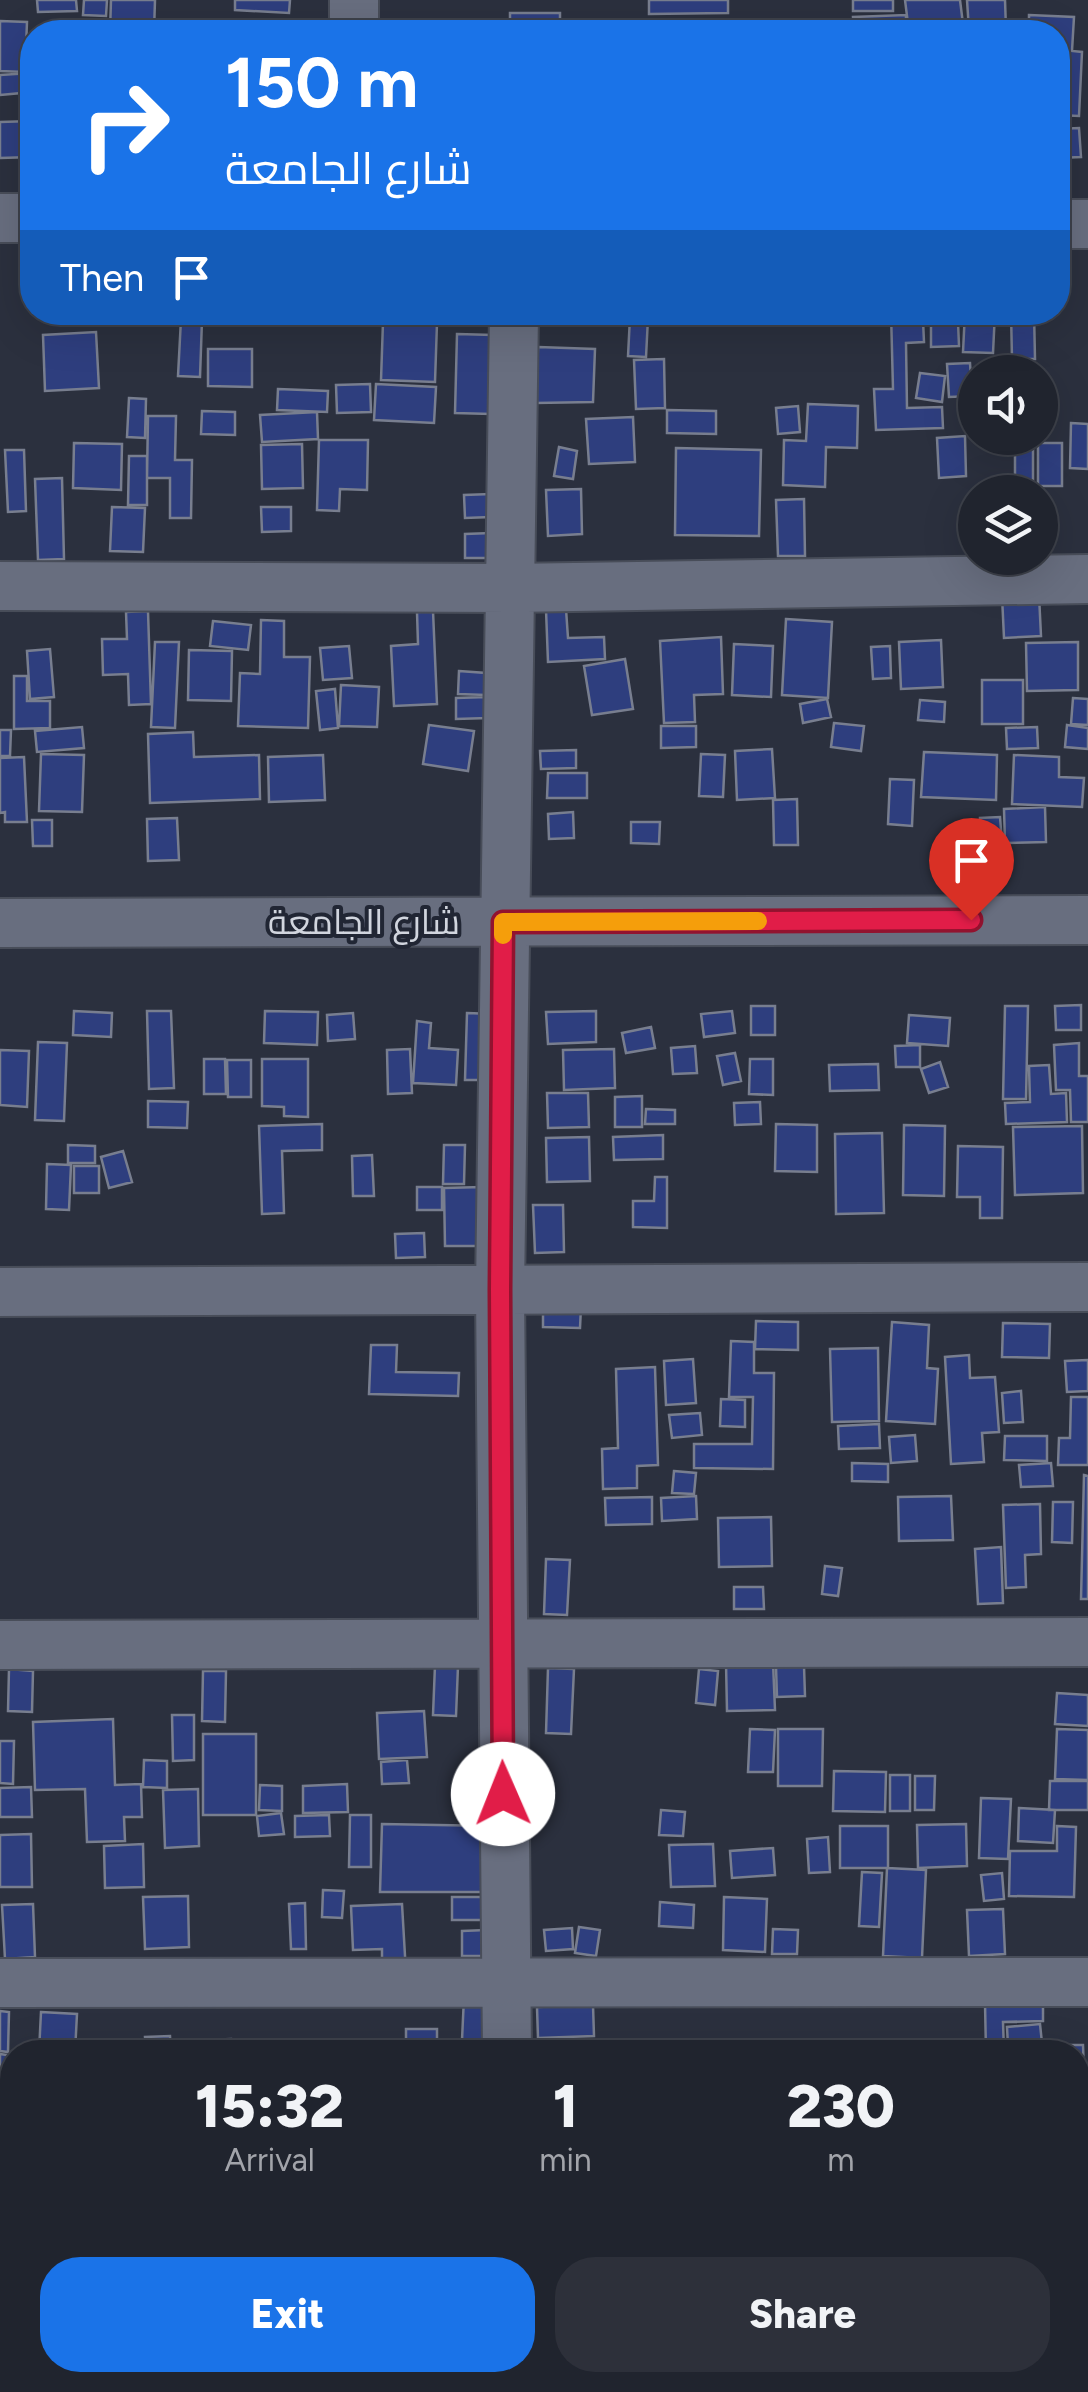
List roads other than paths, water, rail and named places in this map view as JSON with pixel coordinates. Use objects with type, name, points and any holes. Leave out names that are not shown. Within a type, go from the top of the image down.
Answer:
[{"type":"street","points":[[507,2040],[500,1290],[514,325]]},
{"type":"street","points":[[0,586],[512,588],[1088,579]]},
{"type":"street","name":"شارع الجامعة","points":[[0,923],[1088,920]]},
{"type":"street","points":[[0,1292],[1088,1287]]},
{"type":"street","points":[[0,1645],[1088,1642]]},
{"type":"street","points":[[0,1983],[1088,1982]]}]
